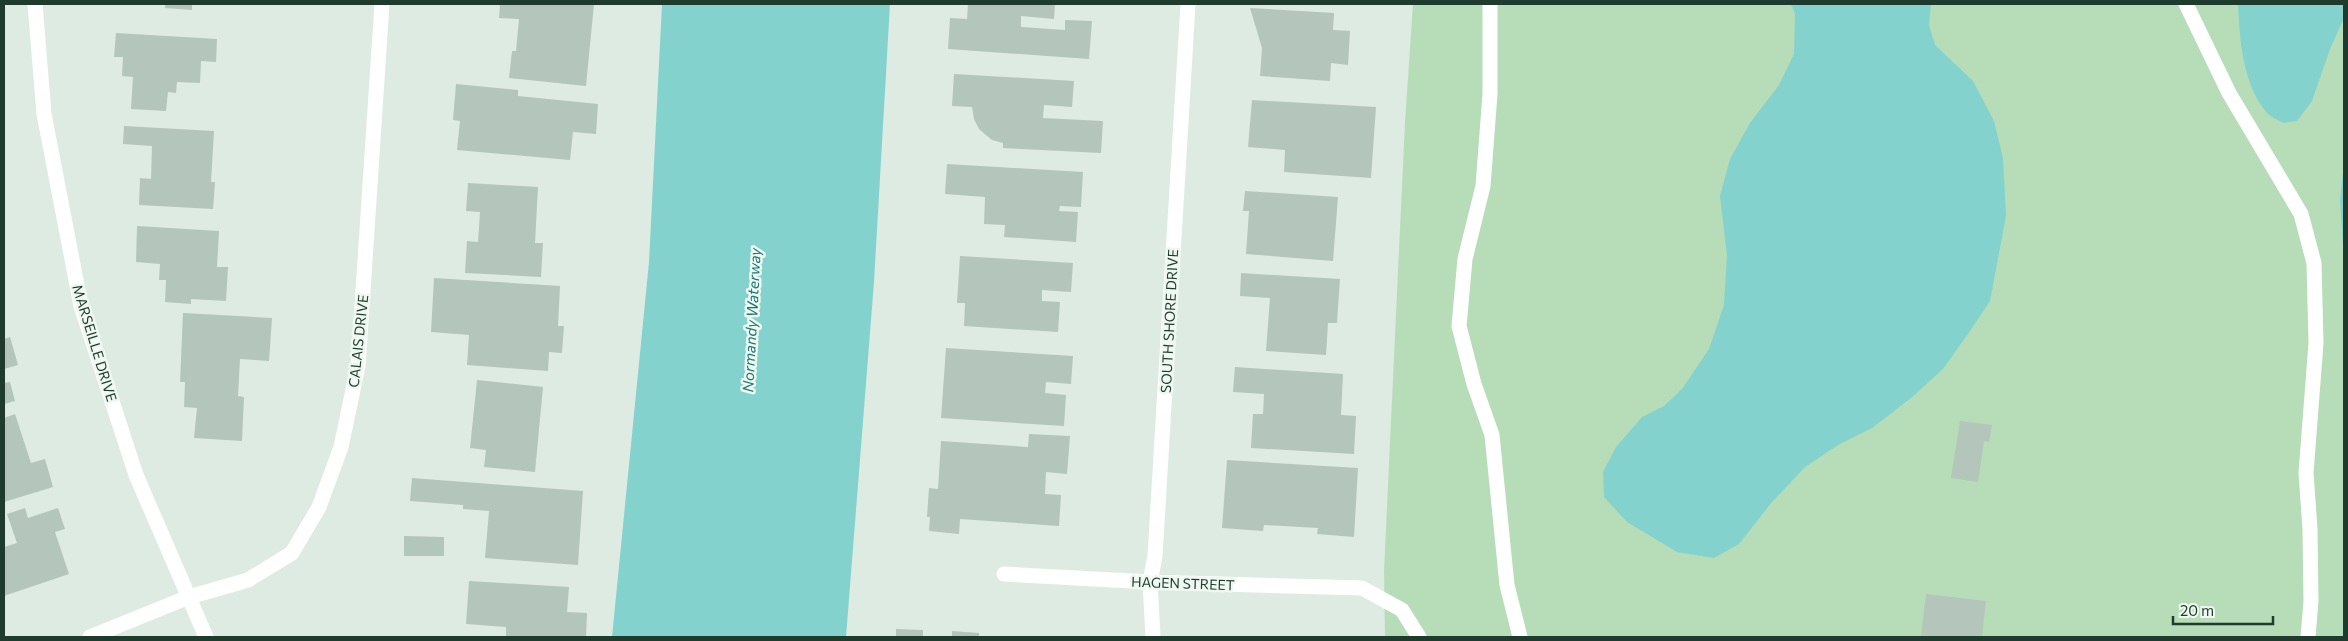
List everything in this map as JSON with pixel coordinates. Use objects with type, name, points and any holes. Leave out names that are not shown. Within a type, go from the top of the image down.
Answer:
[{"type":"street","name":"MARSEILLE DRIVE","points":[[36,4],[44,114],[81,306],[136,474],[206,637]]},
{"type":"street","name":"CALAIS DRIVE","points":[[90,637],[190,596],[248,580],[292,553],[320,508],[342,447],[358,366],[382,4]]},
{"type":"street","name":"SOUTH SHORE DRIVE","points":[[1152,637],[1150,582],[1156,556],[1188,4]]},
{"type":"street","points":[[1490,4],[1490,94],[1483,186],[1464,259],[1459,326],[1474,384],[1492,435],[1507,585],[1520,637]]},
{"type":"street","points":[[2186,4],[2229,93],[2300,214],[2314,263],[2316,342],[2306,473],[2310,528],[2311,601],[2308,637]]},
{"type":"street","name":"HAGEN STREET","points":[[1004,574],[1150,582],[1362,588],[1402,610],[1419,637]]},
{"type":"green space","points":[[1413,4],[2344,4],[2344,637],[1385,637],[1384,571],[1405,122]]},
{"type":"water","name":"Normandy Waterway","points":[[662,4],[890,4],[874,282],[846,637],[612,637],[649,262]]},
{"type":"water","points":[[1791,4],[1931,4],[1929,25],[1935,45],[1973,81],[1994,121],[2003,158],[2006,216],[1990,301],[1943,369],[1911,398],[1872,428],[1838,445],[1805,467],[1772,502],[1739,544],[1714,558],[1677,552],[1627,522],[1604,497],[1603,472],[1616,447],[1642,417],[1664,406],[1682,389],[1709,349],[1724,305],[1727,255],[1720,196],[1730,159],[1750,123],[1779,85],[1794,54],[1795,14]]},
{"type":"water","points":[[2238,4],[2344,4],[2344,18],[2330,49],[2312,101],[2297,121],[2283,123],[2267,113],[2252,88],[2247,75],[2241,46]]},
{"type":"water","points":[[2344,164],[2344,260],[2340,201]]},
{"type":"building","points":[[165,4],[192,4],[192,10],[165,8]]},
{"type":"building","points":[[500,4],[594,4],[586,86],[509,78],[512,51],[516,51],[519,19],[499,18]]},
{"type":"building","points":[[968,4],[1055,4],[1054,19],[1021,16],[1021,27],[1065,30],[1065,20],[1092,21],[1089,59],[948,49],[950,18],[967,19]]},
{"type":"building","points":[[1250,8],[1334,13],[1333,30],[1350,31],[1348,65],[1331,63],[1330,81],[1260,76],[1262,48]]},
{"type":"building","points":[[116,33],[217,39],[216,62],[201,61],[200,83],[177,82],[176,93],[168,92],[166,111],[131,109],[133,77],[122,76],[123,57],[114,57]]},
{"type":"building","points":[[954,74],[1074,81],[1072,107],[1044,105],[1043,118],[1103,121],[1101,153],[1003,148],[1003,143],[992,140],[979,129],[974,119],[972,107],[952,106]]},
{"type":"building","points":[[456,84],[518,90],[518,96],[598,104],[596,134],[573,132],[570,160],[457,150],[460,121],[453,120]]},
{"type":"building","points":[[1252,100],[1376,107],[1371,178],[1284,172],[1285,150],[1248,147]]},
{"type":"building","points":[[124,126],[214,131],[211,182],[215,182],[213,209],[139,205],[140,178],[151,179],[152,146],[123,144]]},
{"type":"building","points":[[947,164],[1083,172],[1081,207],[1060,206],[1059,211],[1078,212],[1076,242],[1004,237],[1005,225],[984,224],[985,197],[945,194]]},
{"type":"building","points":[[468,183],[538,187],[535,243],[543,243],[541,277],[465,273],[467,241],[478,242],[480,212],[466,211]]},
{"type":"building","points":[[1245,191],[1338,197],[1333,261],[1246,254],[1249,211],[1243,211]]},
{"type":"building","points":[[137,226],[219,231],[217,267],[228,267],[226,301],[191,299],[191,304],[165,302],[166,280],[159,280],[160,264],[136,262]]},
{"type":"building","points":[[960,256],[1073,263],[1071,292],[1042,290],[1042,301],[1060,302],[1058,332],[964,326],[965,303],[957,303]]},
{"type":"building","points":[[1241,273],[1340,279],[1337,323],[1328,323],[1326,355],[1266,351],[1270,298],[1240,296]]},
{"type":"building","points":[[434,278],[560,286],[558,326],[564,326],[562,353],[549,352],[548,371],[467,365],[469,335],[431,332]]},
{"type":"building","points":[[183,313],[272,318],[269,361],[240,359],[238,396],[244,397],[242,441],[194,438],[197,408],[184,407],[185,382],[180,382]]},
{"type":"building","points":[[10,337],[18,365],[4,369],[4,339]]},
{"type":"building","points":[[946,348],[1073,356],[1071,384],[1046,382],[1045,393],[1066,395],[1064,426],[941,418]]},
{"type":"building","points":[[1235,367],[1343,374],[1341,415],[1356,416],[1354,454],[1251,448],[1253,414],[1263,414],[1264,394],[1233,392]]},
{"type":"building","points":[[477,380],[543,387],[535,472],[484,467],[486,450],[470,448]]},
{"type":"building","points":[[10,382],[15,401],[4,404],[4,383]]},
{"type":"building","points":[[15,414],[31,463],[45,459],[53,487],[4,502],[4,418]]},
{"type":"building","points":[[1960,421],[1992,425],[1989,442],[1984,441],[1978,482],[1951,478]]},
{"type":"building","points":[[1029,434],[1070,436],[1067,474],[1046,472],[1045,494],[1061,495],[1059,526],[960,519],[959,534],[929,531],[930,517],[927,517],[929,488],[938,489],[941,441],[1028,447]]},
{"type":"building","points":[[1227,460],[1358,468],[1354,537],[1317,534],[1318,528],[1264,525],[1263,531],[1222,528]]},
{"type":"building","points":[[412,478],[583,491],[578,565],[485,558],[489,511],[463,509],[463,505],[410,501]]},
{"type":"building","points":[[25,508],[28,518],[58,508],[65,529],[55,532],[69,574],[4,596],[4,547],[17,543],[7,514]]},
{"type":"building","points":[[404,536],[444,537],[444,556],[404,556]]},
{"type":"building","points":[[469,581],[569,587],[567,612],[587,613],[586,637],[506,637],[506,627],[466,624]]},
{"type":"building","points":[[1926,594],[1986,601],[1982,637],[1921,637]]},
{"type":"building","points":[[896,629],[923,630],[923,637],[896,637]]},
{"type":"building","points":[[952,631],[979,633],[979,637],[952,637]]}]
